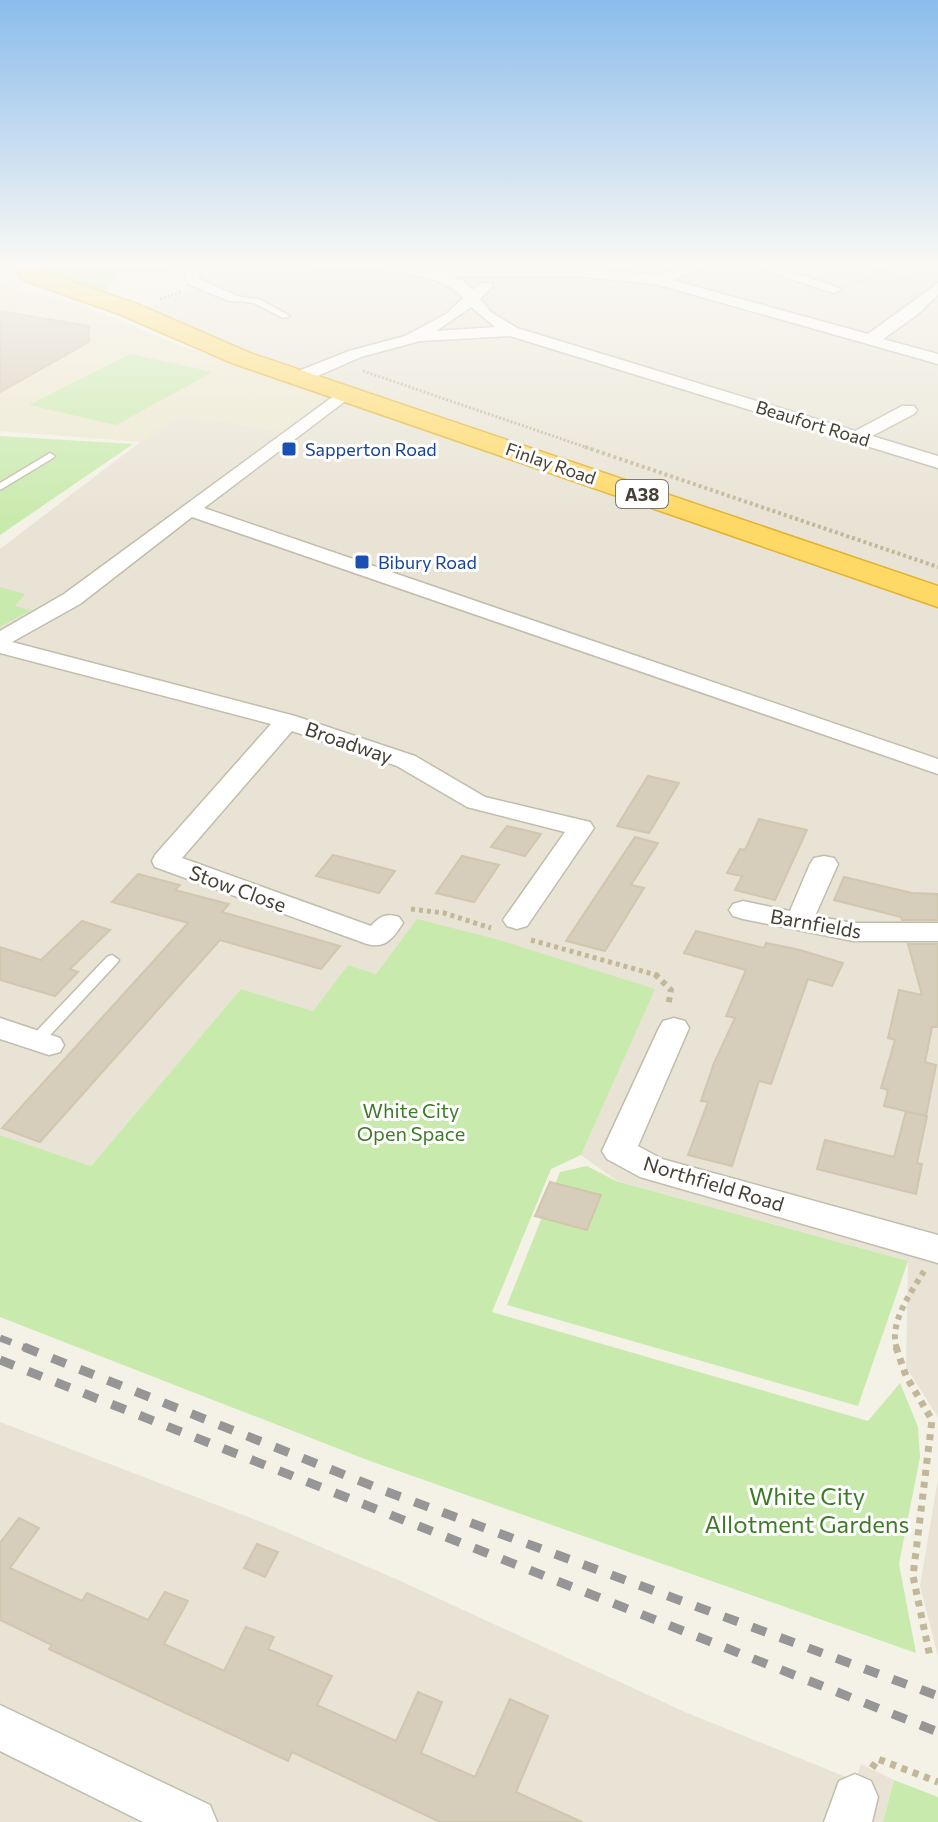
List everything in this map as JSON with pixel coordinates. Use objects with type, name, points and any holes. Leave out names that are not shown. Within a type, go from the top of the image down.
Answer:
[{"type":"highway","name":"A38","points":[[222,349],[346,392]]},
{"type":"highway","name":"A38","points":[[229,352],[307,374],[346,392]]},
{"type":"highway","name":"Finlay Road","points":[[346,392],[938,597]]},
{"type":"street","points":[[307,374],[378,349]]},
{"type":"street","name":"Beaufort Road","points":[[571,349],[938,462]]},
{"type":"street","points":[[905,349],[938,359]]},
{"type":"street","points":[[0,640],[72,599],[346,392]]},
{"type":"street","points":[[858,436],[908,410]]},
{"type":"street","points":[[190,510],[938,767]]},
{"type":"street","name":"Broadway","points":[[0,646],[287,721],[406,761],[476,802],[581,828],[517,920]]},
{"type":"street","name":"Stow Close","points":[[287,721],[165,861],[377,938],[389,923]]},
{"type":"street","points":[[799,921],[824,864]]},
{"type":"street","name":"Barnfields","points":[[743,910],[853,932],[938,932]]},
{"type":"street","points":[[0,1028],[42,1043]]},
{"type":"street","name":"Northfield Road","points":[[674,1028],[619,1151],[652,1168],[934,1256]]},
{"type":"street","points":[[0,1727],[193,1822]]},
{"type":"lane","points":[[0,487],[50,456]]},
{"type":"lane","points":[[42,1043],[112,960]]},
{"type":"path","points":[[336,362],[938,567]]},
{"type":"path","points":[[930,1657],[913,1576],[932,1420],[906,1376],[894,1340],[900,1314],[914,1285],[934,1256]]},
{"type":"path","points":[[852,1809],[878,1759],[938,1782]]},
{"type":"shaded area","points":[[0,349],[191,349],[286,381],[319,394],[322,400],[282,431],[181,415],[141,442],[0,431]]},
{"type":"shaded area","points":[[238,349],[938,349],[938,1417],[906,1367],[908,1261],[617,1181],[581,1155],[654,989],[417,920],[376,974],[348,965],[313,1011],[241,989],[91,1166],[0,1135],[0,549],[140,442],[181,415],[282,431],[323,397],[300,377]]},
{"type":"shaded area","points":[[0,1422],[274,1527],[396,1579],[685,1712],[856,1781],[861,1764],[894,1780],[883,1822],[0,1822]]},
{"type":"shaded area","points":[[938,1479],[938,1656],[920,1586]]},
{"type":"green space","points":[[130,354],[213,372],[116,425],[29,405]]},
{"type":"green space","points":[[0,436],[133,444],[0,535]]},
{"type":"green space","points":[[0,587],[25,594],[15,606],[31,610],[0,627]]},
{"type":"green space","points":[[417,919],[496,939],[655,989],[581,1155],[551,1169],[492,1312],[868,1421],[900,1383],[918,1427],[920,1457],[899,1564],[916,1653],[370,1461],[0,1317],[0,1135],[91,1166],[241,989],[313,1011],[348,965],[376,974]]},
{"type":"green space","points":[[587,1166],[616,1181],[908,1261],[858,1406],[507,1305],[560,1172]]},
{"type":"green space","points":[[894,1780],[938,1797],[938,1822],[883,1822]]},
{"type":"building","points":[[0,349],[76,349],[0,392]]},
{"type":"building","points":[[648,776],[679,783],[649,833],[617,826]]},
{"type":"building","points":[[759,819],[807,830],[775,900],[735,890],[742,876],[727,873],[740,849],[745,850]]},
{"type":"building","points":[[507,826],[541,834],[525,856],[491,847]]},
{"type":"building","points":[[635,837],[658,843],[631,885],[644,888],[605,951],[566,941]]},
{"type":"building","points":[[333,855],[395,871],[379,893],[316,876]]},
{"type":"building","points":[[462,856],[499,865],[474,902],[436,893]]},
{"type":"building","points":[[138,874],[180,885],[175,890],[229,904],[222,912],[340,946],[321,969],[220,940],[40,1142],[2,1128],[188,923],[112,902]]},
{"type":"building","points":[[844,877],[912,893],[938,894],[938,920],[902,920],[901,917],[834,900]]},
{"type":"building","points":[[82,921],[110,930],[70,969],[78,972],[55,996],[0,980],[0,947],[41,960]]},
{"type":"building","points":[[696,931],[764,948],[766,943],[800,950],[843,963],[832,986],[808,979],[771,1084],[759,1081],[732,1166],[688,1155],[708,1102],[701,1101],[714,1063],[735,1018],[726,1016],[746,970],[684,953]]},
{"type":"building","points":[[908,944],[938,944],[938,1027],[932,1027],[925,1062],[936,1065],[926,1116],[884,1106],[888,1090],[881,1088],[895,1040],[888,1038],[899,990],[922,995]]},
{"type":"building","points":[[906,1111],[927,1116],[917,1163],[922,1164],[916,1194],[817,1169],[825,1140],[894,1157]]},
{"type":"building","points":[[550,1182],[601,1195],[587,1230],[535,1216]]},
{"type":"building","points":[[19,1518],[39,1528],[10,1568],[82,1601],[87,1593],[148,1620],[165,1592],[188,1601],[164,1644],[224,1671],[246,1627],[274,1637],[268,1649],[332,1676],[317,1705],[396,1741],[418,1692],[442,1702],[421,1753],[475,1777],[510,1699],[548,1716],[516,1792],[582,1822],[440,1822],[292,1752],[288,1761],[49,1649],[52,1645],[0,1620],[0,1543]]},
{"type":"building","points":[[257,1544],[278,1552],[265,1577],[244,1568]]},
{"type":"railway","points":[[0,1338],[29,1349]]},
{"type":"railway","points":[[24,1347],[385,1491],[938,1696]]},
{"type":"railway","points":[[0,1360],[938,1732]]},
{"type":"place","name":"Sapperton Road","points":[[289,449]]},
{"type":"place","name":"Bibury Road","points":[[362,562]]},
{"type":"park label","name":"White City Open Space","points":[[411,1122]]},
{"type":"park label","name":"White City Allotment Gardens","points":[[807,1509]]}]
